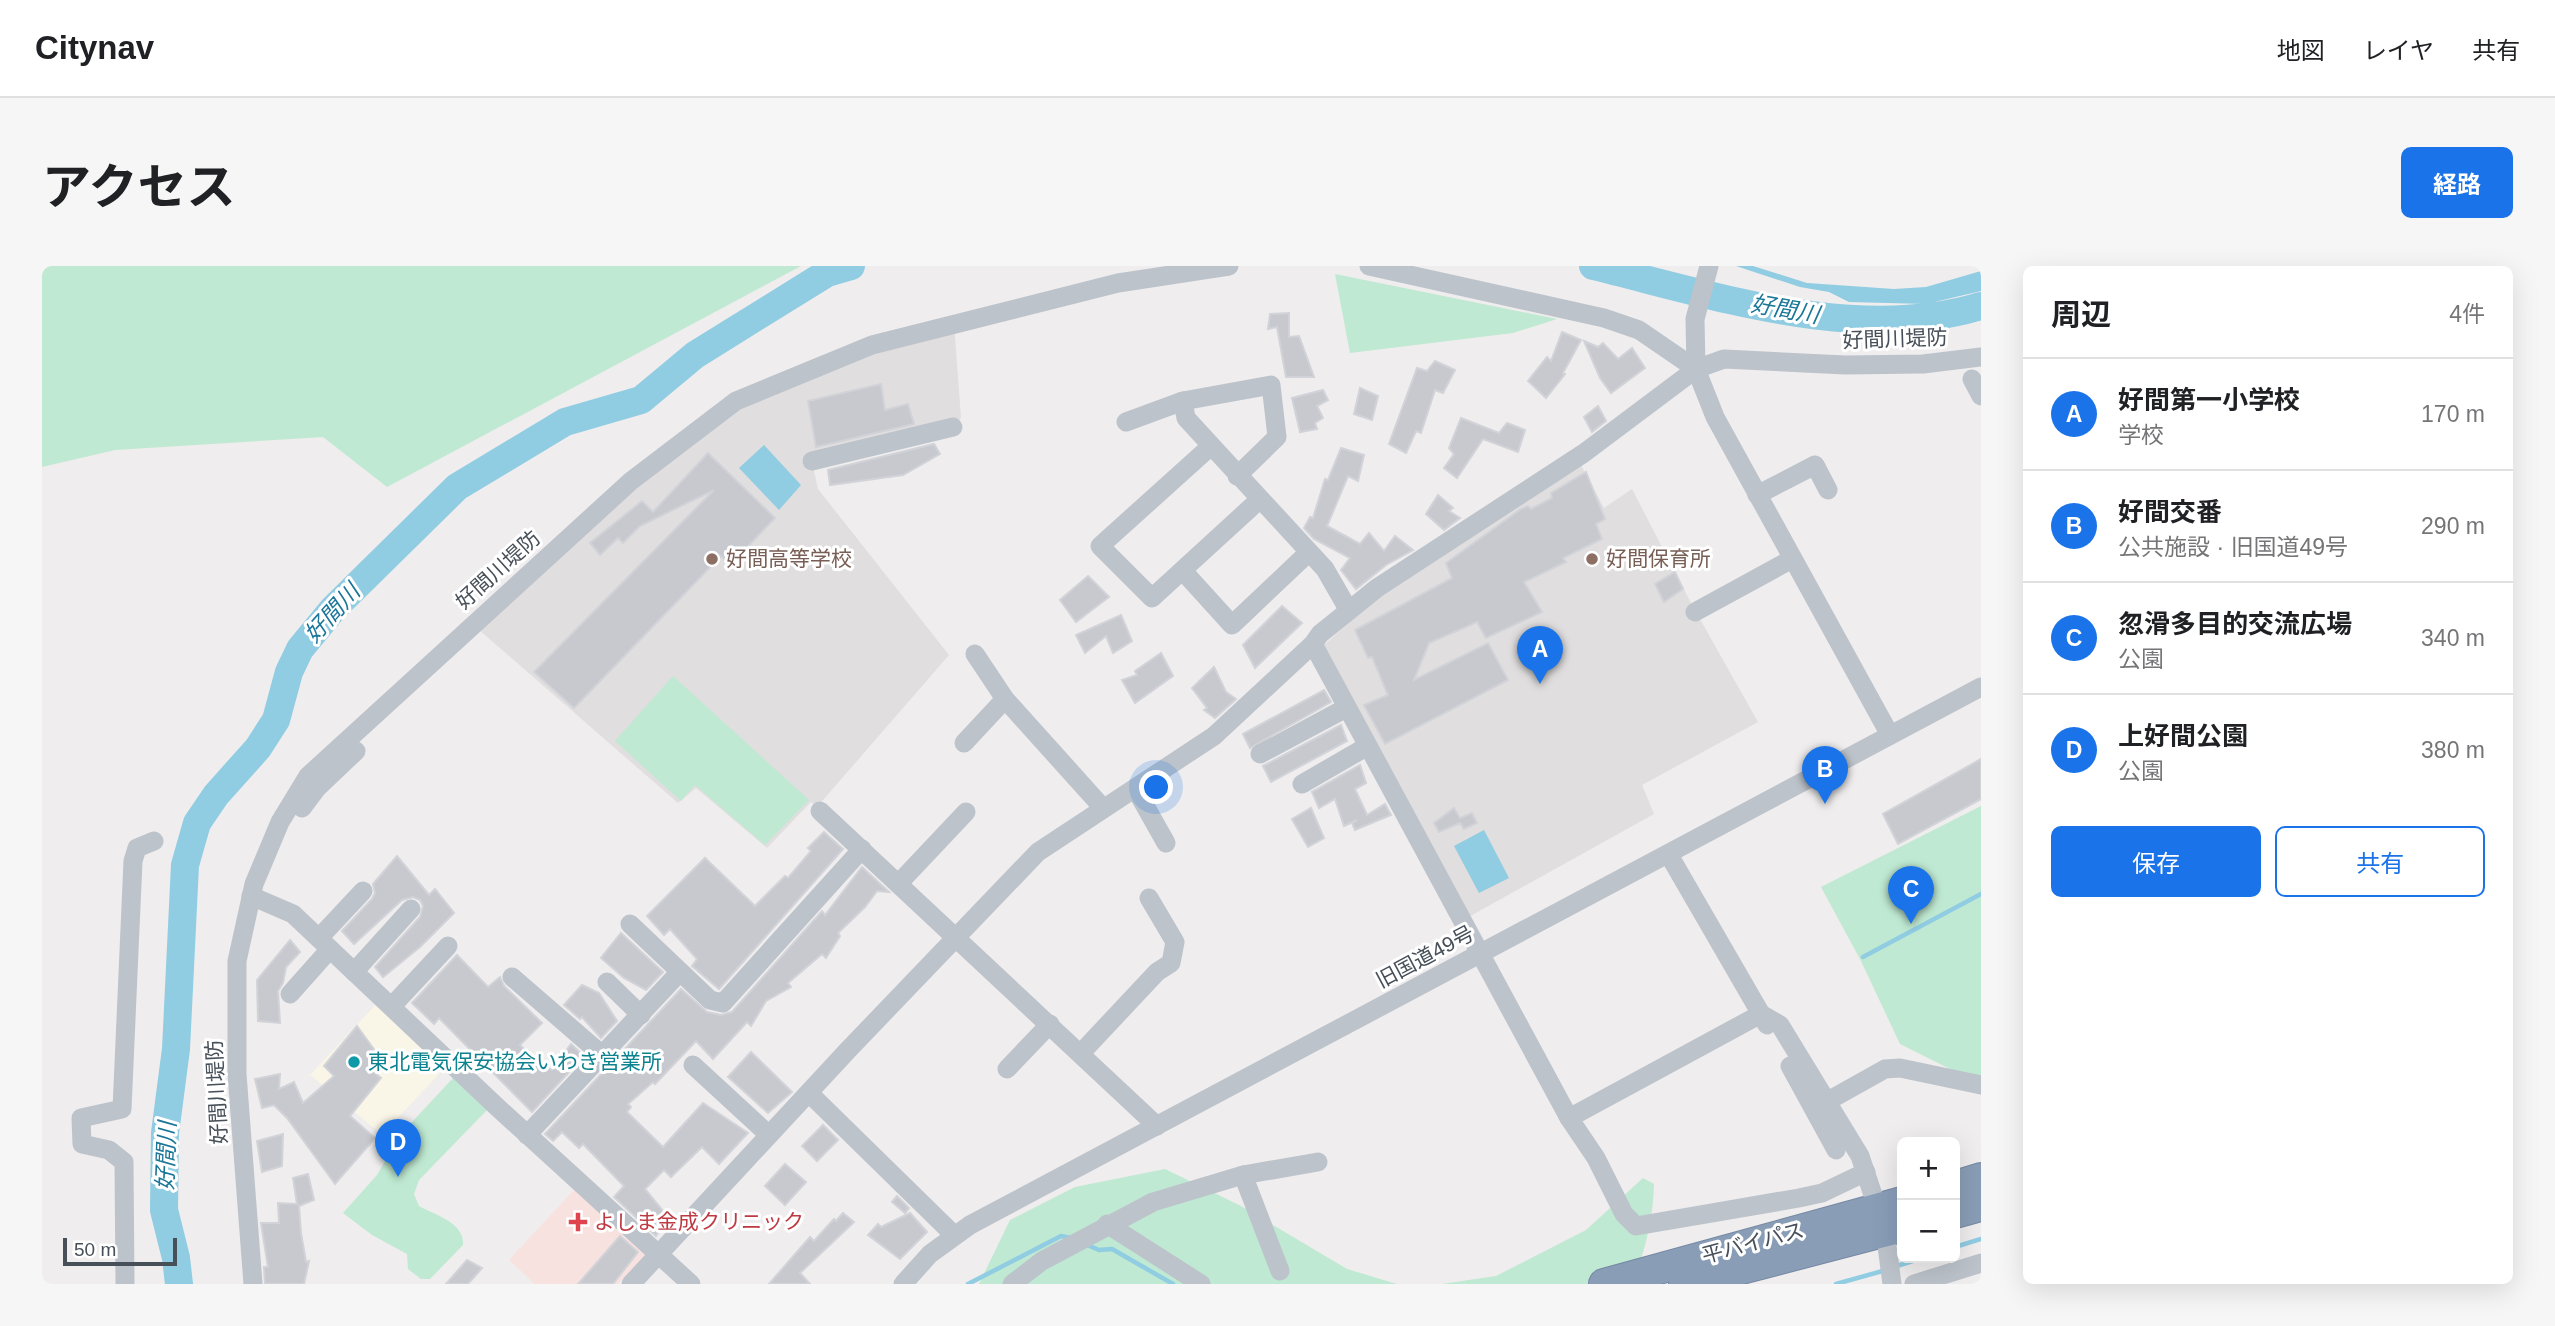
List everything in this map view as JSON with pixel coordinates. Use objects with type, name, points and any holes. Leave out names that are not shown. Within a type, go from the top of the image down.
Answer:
[{"type":"highway","points":[[1960,1184],[1981,1178]]},
{"type":"highway","points":[[1960,1212],[1981,1206]]},
{"type":"highway","name":"平バイパス","points":[[1604,1284],[1891,1225]]},
{"type":"highway","name":"平バイパス","points":[[1684,1284],[1891,1225]]},
{"type":"street","name":"好間川堤防","points":[[253,1284],[236,1074],[237,961],[251,895],[268,850],[280,822],[308,776],[631,481],[736,401],[872,345],[1118,283],[1229,266]]},
{"type":"street","points":[[1370,266],[1604,318],[1639,330],[1696,360]]},
{"type":"street","points":[[1709,266],[1702,282],[1695,319],[1696,360],[1715,417],[1890,735]]},
{"type":"street","name":"好間川堤防","points":[[1696,360],[1845,365],[1923,364],[1981,357]]},
{"type":"street","points":[[631,1284],[1038,852],[1100,805],[1135,788],[1228,725],[1348,610],[1584,453],[1696,360]]},
{"type":"street","points":[[1126,422],[1182,401],[1271,385],[1277,437],[1237,475]]},
{"type":"street","points":[[1182,401],[1186,418],[1325,569],[1348,610]]},
{"type":"street","points":[[812,461],[953,427]]},
{"type":"street","points":[[1211,446],[1100,546],[1152,598],[1259,500]]},
{"type":"street","points":[[1758,495],[1815,465],[1828,489]]},
{"type":"street","points":[[1183,571],[1232,625],[1308,553]]},
{"type":"street","points":[[1696,612],[1792,559]]},
{"type":"street","points":[[1313,644],[1366,747],[1569,1118],[1596,1158],[1624,1214],[1636,1226],[1811,1196],[1866,1172]]},
{"type":"street","points":[[975,654],[1005,699],[1100,805]]},
{"type":"street","name":"旧国道49号","points":[[902,1284],[954,1235],[1981,687]]},
{"type":"street","points":[[964,743],[1005,699]]},
{"type":"street","points":[[1260,754],[1346,708]]},
{"type":"street","points":[[1302,784],[1366,747]]},
{"type":"street","points":[[268,850],[317,788],[356,751]]},
{"type":"street","points":[[1135,788],[1166,843]]},
{"type":"street","points":[[820,811],[1157,1126]]},
{"type":"street","points":[[899,883],[967,812]]},
{"type":"street","points":[[125,1284],[124,1162],[109,1150],[82,1144],[81,1118],[122,1109],[134,861],[137,848],[154,841]]},
{"type":"street","points":[[630,924],[710,1000],[723,1003],[862,849]]},
{"type":"street","points":[[1669,855],[1836,1150]]},
{"type":"street","points":[[290,994],[363,891]]},
{"type":"street","points":[[251,895],[293,914],[527,1135],[691,1284]]},
{"type":"street","points":[[1081,1053],[1157,972],[1171,963],[1175,942],[1149,898]]},
{"type":"street","points":[[354,972],[411,909]]},
{"type":"street","points":[[392,1006],[449,946]]},
{"type":"street","points":[[527,1135],[677,975]]},
{"type":"street","points":[[512,977],[601,1054]]},
{"type":"street","points":[[607,982],[641,1014]]},
{"type":"street","points":[[1761,1014],[1780,1025],[1860,1156],[1891,1225],[1892,1282]]},
{"type":"street","points":[[1569,1118],[1761,1014]]},
{"type":"street","points":[[1007,1069],[1050,1024]]},
{"type":"street","points":[[693,1065],[769,1135]]},
{"type":"street","points":[[1826,1102],[1885,1069],[1900,1068],[1981,1085]]},
{"type":"street","points":[[809,1093],[954,1235]]},
{"type":"street","points":[[1012,1284],[1042,1261],[1107,1224],[1184,1190],[1243,1175],[1318,1162]]},
{"type":"street","points":[[1243,1175],[1280,1271]]},
{"type":"street","points":[[1107,1224],[1201,1284]]},
{"type":"street","points":[[1914,1284],[1981,1263]]},
{"type":"shaded area","name":"好間高等学校","points":[[954,324],[961,418],[953,427],[812,462],[818,489],[949,655],[817,807],[811,802],[767,848],[696,788],[678,803],[478,629],[736,401]]},
{"type":"shaded area","points":[[1581,465],[1604,508],[1632,489],[1692,605],[1758,722],[1642,785],[1654,814],[1465,919],[1323,646],[1386,589]]},
{"type":"shaded area","points":[[378,1002],[443,1070],[382,1135],[310,1075]]},
{"type":"shaded area","name":"よしま金成クリニック","points":[[575,1189],[647,1254],[618,1284],[535,1284],[509,1260]]},
{"type":"green space","points":[[42,266],[801,266],[387,487],[323,437],[115,450],[42,467]]},
{"type":"green space","points":[[1335,274],[1557,319],[1513,333],[1350,353]]},
{"type":"green space","points":[[673,676],[809,800],[765,845],[695,785],[681,801],[615,741]]},
{"type":"green space","points":[[1981,806],[1981,1078],[1966,1077],[1900,1044],[1861,961],[1821,887]]},
{"type":"green space","points":[[453,1078],[487,1110],[419,1180],[414,1194],[419,1206],[454,1225],[462,1237],[463,1245],[430,1279],[421,1279],[408,1269],[407,1254],[372,1235],[343,1213],[377,1175],[401,1134]]},
{"type":"green space","points":[[1165,1169],[1241,1206],[1347,1269],[1397,1284],[979,1284],[1010,1220],[1075,1187]]},
{"type":"green space","points":[[1643,1178],[1654,1184],[1652,1210],[1632,1284],[1442,1284],[1496,1276],[1586,1230]]},
{"type":"water","points":[[1736,266],[1753,266],[1807,283],[1894,289],[1926,287],[1981,271],[1981,291],[1926,304],[1849,302],[1829,292],[1800,287]]},
{"type":"water","points":[[764,445],[801,485],[779,510],[739,468]]},
{"type":"water","points":[[1484,830],[1509,878],[1479,893],[1454,846]]},
{"type":"building","points":[[1289,313],[1289,337],[1299,336],[1314,377],[1286,377],[1277,327],[1268,329],[1270,314]]},
{"type":"building","points":[[1562,332],[1581,340],[1563,373],[1565,374],[1546,398],[1528,381],[1547,357],[1551,361]]},
{"type":"building","points":[[1584,341],[1598,347],[1603,343],[1618,359],[1632,348],[1645,368],[1611,393],[1600,378]]},
{"type":"building","points":[[1435,361],[1455,370],[1443,393],[1435,390],[1421,433],[1416,431],[1406,453],[1389,444],[1417,368],[1427,371]]},
{"type":"building","points":[[881,384],[885,410],[908,404],[914,424],[816,447],[808,401]]},
{"type":"building","points":[[1360,388],[1378,396],[1372,420],[1354,414]]},
{"type":"building","points":[[1323,390],[1328,400],[1317,406],[1323,418],[1315,423],[1317,429],[1300,432],[1292,398]]},
{"type":"building","points":[[1598,406],[1606,421],[1592,432],[1584,417]]},
{"type":"building","points":[[1461,418],[1499,433],[1507,423],[1525,430],[1518,452],[1483,439],[1457,478],[1444,468],[1454,454],[1449,448]]},
{"type":"building","points":[[934,444],[940,454],[903,475],[830,485],[828,470]]},
{"type":"building","points":[[1341,448],[1364,455],[1358,481],[1348,476],[1327,526],[1360,544],[1369,533],[1384,551],[1395,536],[1413,550],[1386,565],[1356,589],[1341,570],[1350,558],[1314,539],[1304,528],[1310,517],[1313,518],[1325,479],[1328,480]]},
{"type":"building","points":[[708,453],[775,518],[730,565],[721,556],[574,708],[534,672],[714,490],[640,526],[623,543],[618,538],[600,555],[590,543],[642,501],[653,512]]},
{"type":"building","points":[[1586,472],[1605,519],[1596,524],[1602,539],[1563,558],[1566,562],[1524,582],[1542,612],[1486,638],[1477,622],[1429,643],[1414,680],[1488,643],[1508,680],[1385,744],[1364,705],[1388,695],[1372,657],[1368,658],[1355,630],[1452,578],[1446,563],[1521,509],[1528,506],[1531,509],[1552,498],[1551,493]]},
{"type":"building","points":[[1438,495],[1453,508],[1449,511],[1460,518],[1444,530],[1426,514]]},
{"type":"building","points":[[1675,572],[1683,589],[1664,602],[1655,584]]},
{"type":"building","points":[[1088,576],[1109,597],[1076,622],[1060,600]]},
{"type":"building","points":[[1282,606],[1302,623],[1255,668],[1243,645]]},
{"type":"building","points":[[1121,615],[1132,641],[1113,653],[1106,636],[1085,653],[1076,635]]},
{"type":"building","points":[[1161,653],[1173,676],[1135,703],[1122,680],[1137,675],[1135,671]]},
{"type":"building","points":[[1214,667],[1226,692],[1236,699],[1215,718],[1204,710],[1207,708],[1192,688]]},
{"type":"building","points":[[1324,690],[1331,702],[1250,748],[1243,734]]},
{"type":"building","points":[[1341,725],[1347,741],[1271,782],[1263,766]]},
{"type":"building","points":[[1981,759],[1981,799],[1898,844],[1883,814]]},
{"type":"building","points":[[1360,765],[1366,783],[1355,789],[1367,815],[1385,804],[1391,815],[1355,830],[1352,823],[1357,820],[1344,826],[1335,799],[1319,808],[1312,792]]},
{"type":"building","points":[[1311,808],[1324,838],[1308,847],[1292,819]]},
{"type":"building","points":[[1454,808],[1460,818],[1472,813],[1477,823],[1464,829],[1460,823],[1439,832],[1434,823]]},
{"type":"building","points":[[824,832],[843,849],[719,989],[692,966],[697,959],[670,929],[664,935],[647,916],[705,858],[755,906],[785,876],[788,878],[811,851],[808,848]]},
{"type":"building","points":[[397,856],[429,895],[435,889],[454,913],[420,947],[383,977],[375,967],[420,917],[423,906],[420,900],[413,897],[402,900],[354,944],[342,931],[372,899],[375,893],[373,884]]},
{"type":"building","points":[[862,867],[889,892],[877,891],[838,933],[840,936],[826,958],[822,954],[788,983],[791,987],[766,1001],[751,1026],[747,1022],[713,1059],[696,1041],[655,1084],[653,1082],[628,1104],[631,1107],[627,1112],[663,1147],[703,1103],[748,1133],[719,1164],[702,1147],[671,1177],[664,1170],[645,1189],[668,1217],[656,1236],[614,1197],[624,1186],[583,1144],[579,1148],[562,1132],[553,1141],[545,1134],[681,989],[707,1012],[721,1015],[732,1012],[822,911],[825,915]]},
{"type":"building","points":[[621,933],[663,972],[646,990],[624,978],[601,958]]},
{"type":"building","points":[[290,940],[300,952],[286,967],[283,983],[278,991],[280,1023],[258,1021],[257,980]]},
{"type":"building","points":[[457,955],[488,987],[500,977],[504,986],[542,1023],[520,1045],[543,1069],[546,1066],[552,1070],[571,1044],[584,1056],[532,1112],[439,1018],[434,1024],[412,1003]]},
{"type":"building","points":[[582,985],[599,993],[617,1021],[601,1038],[582,1017],[580,1019],[564,1005]]},
{"type":"building","points":[[357,1026],[381,1059],[375,1073],[381,1078],[350,1116],[375,1138],[335,1184],[287,1118],[274,1105],[262,1108],[255,1079],[280,1074],[279,1089],[294,1082],[303,1103],[334,1076],[324,1066]]},
{"type":"building","points":[[751,1052],[792,1092],[768,1113],[728,1077]]},
{"type":"building","points":[[823,1125],[838,1140],[817,1161],[802,1146]]},
{"type":"building","points":[[283,1134],[282,1166],[262,1172],[257,1141]]},
{"type":"building","points":[[785,1164],[806,1182],[785,1205],[765,1186]]},
{"type":"building","points":[[308,1174],[314,1200],[299,1206],[306,1262],[309,1261],[304,1284],[265,1284],[264,1267],[268,1267],[261,1223],[279,1223],[278,1203],[297,1204],[293,1178]]},
{"type":"building","points":[[897,1196],[909,1208],[905,1213],[892,1202]]},
{"type":"building","points":[[843,1213],[854,1222],[800,1273],[810,1284],[769,1284],[810,1237],[814,1241]]},
{"type":"building","points":[[910,1213],[927,1232],[900,1259],[868,1235],[878,1224],[881,1227]]},
{"type":"building","points":[[620,1236],[638,1252],[613,1284],[578,1284]]},
{"type":"building","points":[[467,1260],[482,1268],[468,1284],[446,1284]]},
{"type":"waterway","name":"好間川","points":[[179,1284],[176,1258],[164,1210],[165,1133],[176,1049],[185,865],[197,823],[216,795],[258,748],[276,720],[289,672],[300,649],[333,609],[457,487],[565,422],[641,400],[695,355],[827,273],[851,266]]},
{"type":"waterway","name":"好間川","points":[[1593,266],[1736,301],[1836,318],[1885,320],[1934,316],[1981,306]]},
{"type":"waterway","points":[[1863,957],[1981,894]]},
{"type":"waterway","points":[[968,1284],[1061,1236],[1071,1238]]},
{"type":"waterway","points":[[1960,1245],[1981,1239]]},
{"type":"waterway","points":[[1085,1244],[1099,1250],[1112,1249],[1173,1284]]},
{"type":"waterway","points":[[1894,1267],[1906,1263]]},
{"type":"waterway","points":[[1836,1284],[1886,1270]]},
{"type":"place","name":"好間高等学校","points":[[712,559]]},
{"type":"place","name":"好間保育所","points":[[1592,559]]},
{"type":"place","name":"好間第一小学校","points":[[1540,684]]},
{"type":"place","name":"好間交番","points":[[1825,804]]},
{"type":"place","name":"忽滑多目的交流広場","points":[[1911,924]]},
{"type":"place","name":"東北電気保安協会いわき営業所","points":[[354,1062]]},
{"type":"place","name":"上好間公園","points":[[398,1177]]},
{"type":"place","name":"よしま金成クリニック","points":[[578,1222]]}]
